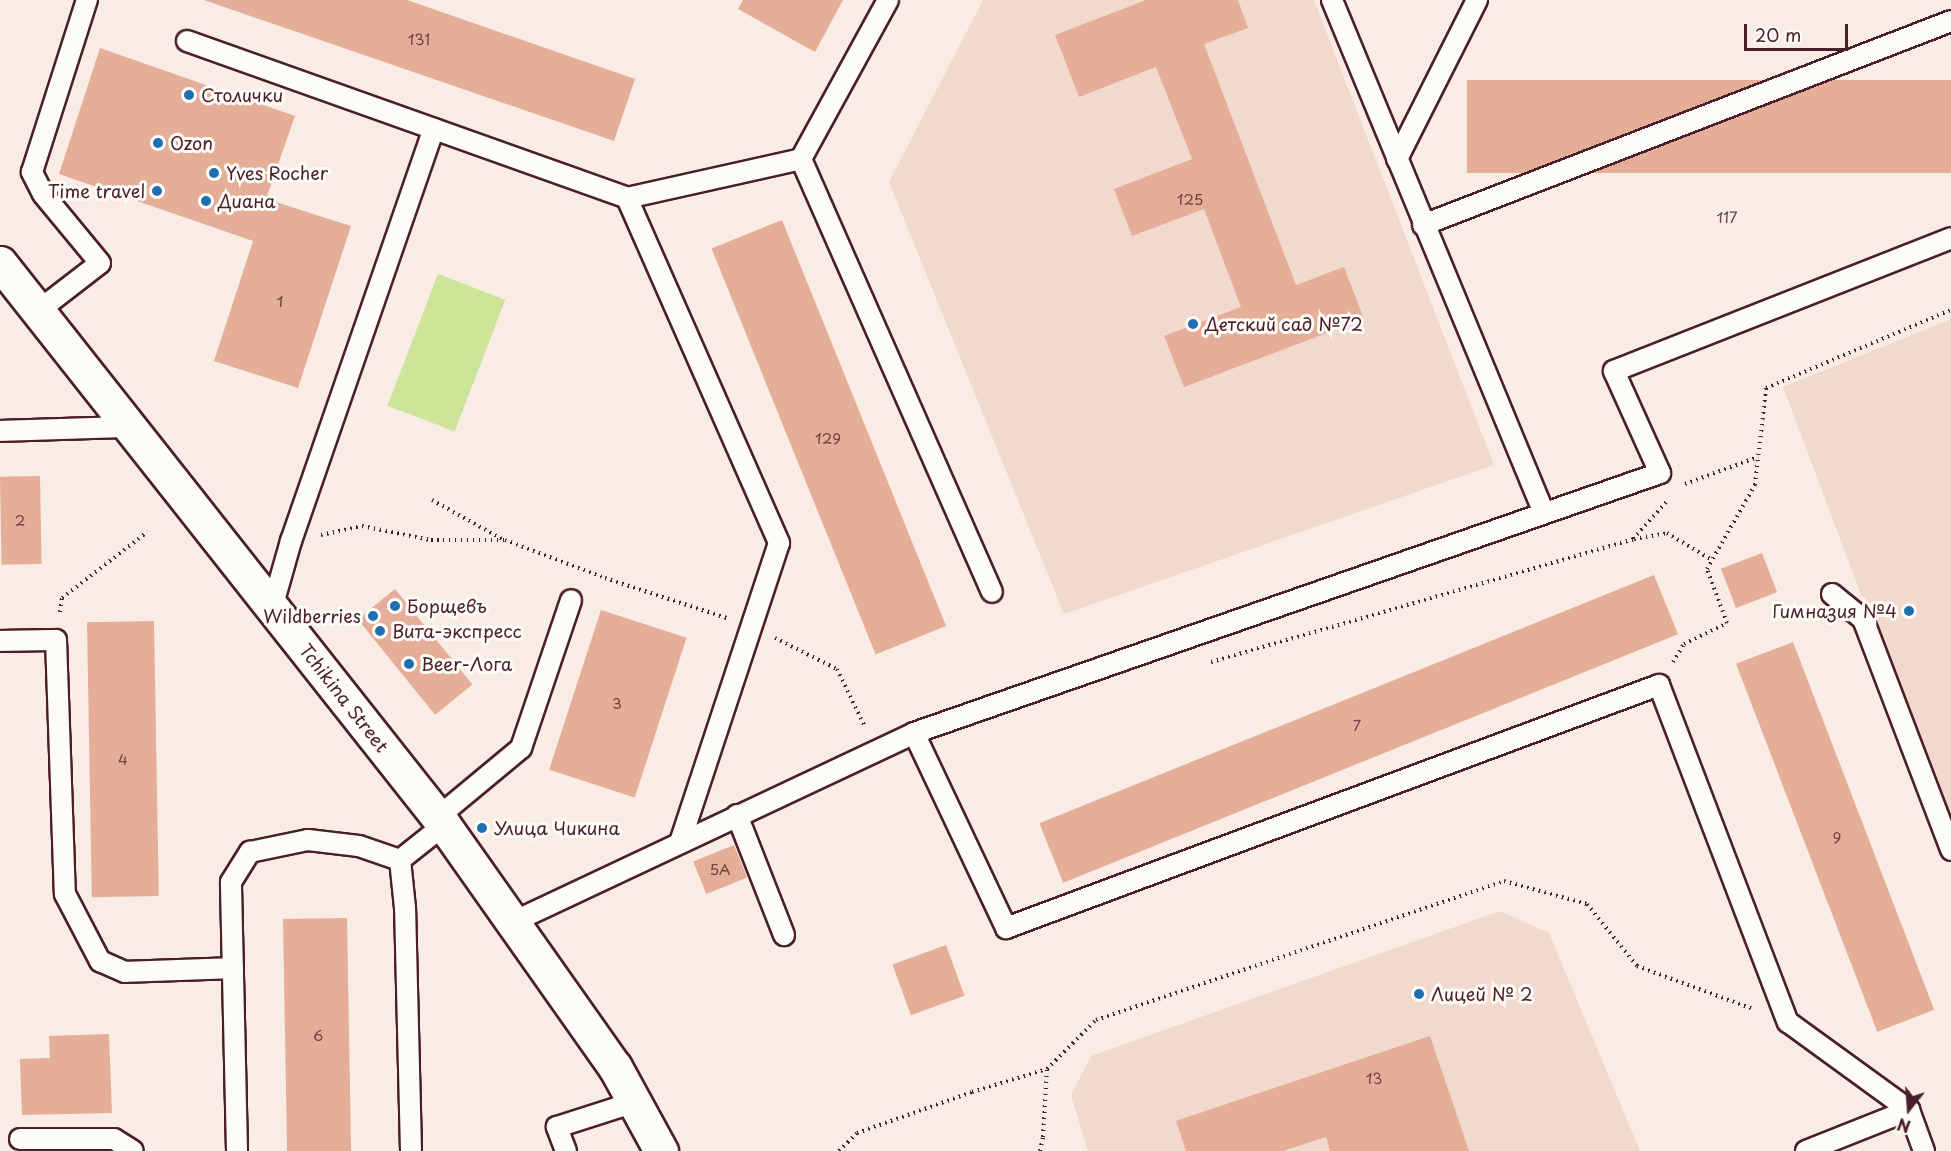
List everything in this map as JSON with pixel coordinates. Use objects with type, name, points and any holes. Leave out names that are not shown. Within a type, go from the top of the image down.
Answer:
[{"type":"street","name":"Tchikina Street","points":[[4,276],[38,311],[441,821],[615,1067],[661,1151]]},
{"type":"lane","points":[[38,311],[99,263],[43,194],[32,172],[87,0]]},
{"type":"lane","points":[[187,41],[627,198],[801,159],[888,0]]},
{"type":"lane","points":[[1332,0],[1423,225],[1544,513]]},
{"type":"lane","points":[[1396,159],[1477,0]]},
{"type":"lane","points":[[1423,225],[1951,21]]},
{"type":"lane","points":[[272,608],[291,542],[434,129]]},
{"type":"lane","points":[[801,159],[992,592]]},
{"type":"lane","points":[[627,198],[779,543],[680,842]]},
{"type":"lane","points":[[513,922],[914,732],[1660,473],[1614,371],[1951,238]]},
{"type":"lane","points":[[0,431],[130,427]]},
{"type":"lane","points":[[1832,594],[1863,619],[1951,850]]},
{"type":"lane","points":[[400,860],[521,748],[571,600]]},
{"type":"lane","points":[[0,641],[56,640],[65,894],[100,961],[125,972],[233,968]]},
{"type":"lane","points":[[914,732],[1006,928],[1659,685],[1788,1022],[1909,1110],[1924,1151]]},
{"type":"lane","points":[[737,815],[784,935]]},
{"type":"lane","points":[[237,1151],[231,882],[249,852],[308,840],[359,846],[400,860]]},
{"type":"lane","points":[[400,860],[405,908],[411,1151]]},
{"type":"lane","points":[[566,1151],[557,1127],[635,1102]]},
{"type":"lane","points":[[1806,1151],[1909,1110]]},
{"type":"lane","points":[[20,1139],[114,1139],[133,1151]]},
{"type":"path","points":[[1659,685],[1684,644],[1727,622],[1707,569],[1755,485],[1766,388],[1951,310]]},
{"type":"path","points":[[1681,485],[1758,457]]},
{"type":"path","points":[[1631,539],[1673,494]]},
{"type":"path","points":[[432,500],[505,540],[605,578],[752,626],[837,669],[876,750]]},
{"type":"path","points":[[291,542],[362,525],[431,540],[505,540]]},
{"type":"path","points":[[56,640],[62,598],[147,532]]},
{"type":"path","points":[[1208,663],[1631,539],[1667,533],[1712,560]]},
{"type":"path","points":[[839,1151],[857,1133],[972,1092],[1047,1069],[1096,1020],[1504,881],[1587,904],[1637,966],[1788,1022]]},
{"type":"path","points":[[1040,1151],[1047,1069]]},
{"type":"shaded area","name":"Детский сад №72","points":[[983,0],[1314,0],[1494,465],[1064,614],[889,182]]},
{"type":"shaded area","name":"Гимназия №4","points":[[1951,319],[1951,834],[1783,387]]},
{"type":"shaded area","name":"Лицей № 2","points":[[1500,911],[1549,933],[1640,1151],[1088,1151],[1071,1095],[1091,1056]]},
{"type":"green space","points":[[438,274],[505,300],[455,431],[387,406]]},
{"type":"building","points":[[204,0],[407,0],[635,79],[614,141]]},
{"type":"building","points":[[743,0],[843,0],[815,52],[738,9]]},
{"type":"building","points":[[1146,0],[1238,0],[1248,28],[1204,44],[1296,285],[1344,267],[1364,319],[1184,387],[1164,336],[1241,307],[1204,209],[1132,236],[1114,189],[1192,159],[1156,67],[1079,97],[1055,35]]},
{"type":"building","points":[[100,48],[295,116],[266,199],[351,226],[298,388],[214,361],[253,241],[59,174]]},
{"type":"building","points":[[1467,80],[1951,80],[1951,173],[1467,173]]},
{"type":"building","points":[[782,220],[946,626],[876,655],[712,248]]},
{"type":"building","points":[[40,476],[42,564],[2,565],[0,477]]},
{"type":"building","points":[[1762,553],[1777,592],[1736,608],[1721,569]]},
{"type":"building","points":[[1654,575],[1678,634],[1063,883],[1039,823]]},
{"type":"building","points":[[395,589],[472,685],[435,715],[358,619]]},
{"type":"building","points":[[601,610],[687,638],[635,798],[549,770]]},
{"type":"building","points":[[154,621],[159,896],[92,897],[87,622]]},
{"type":"building","points":[[1793,642],[1934,1010],[1877,1032],[1736,664]]},
{"type":"building","points":[[734,845],[747,877],[706,894],[693,861]]},
{"type":"building","points":[[347,918],[351,1151],[287,1151],[283,919]]},
{"type":"building","points":[[946,945],[964,996],[911,1015],[892,964]]},
{"type":"building","points":[[109,1034],[112,1113],[22,1115],[20,1059],[50,1058],[49,1036]]},
{"type":"building","name":"Лицей № 2","points":[[1430,1036],[1469,1151],[1330,1151],[1326,1137],[1283,1151],[1186,1151],[1176,1121]]},
{"type":"place","name":"Столички","points":[[189,95]]},
{"type":"place","name":"Ozon","points":[[158,143]]},
{"type":"place","name":"Yves Rocher","points":[[214,173]]},
{"type":"place","name":"Time travel","points":[[157,191]]},
{"type":"place","name":"Диана","points":[[206,201]]},
{"type":"place","name":"Детский сад №72","points":[[1193,324]]},
{"type":"place","name":"Борщевъ","points":[[395,606]]},
{"type":"place","name":"Гимназия №4","points":[[1909,611]]},
{"type":"place","name":"Wildberries","points":[[373,616]]},
{"type":"place","name":"Вита-экспресс","points":[[380,631]]},
{"type":"place","name":"Beer-Лога","points":[[409,664]]},
{"type":"place","name":"Улица Чикина","points":[[482,828]]},
{"type":"place","name":"Лицей № 2","points":[[1419,994]]}]
